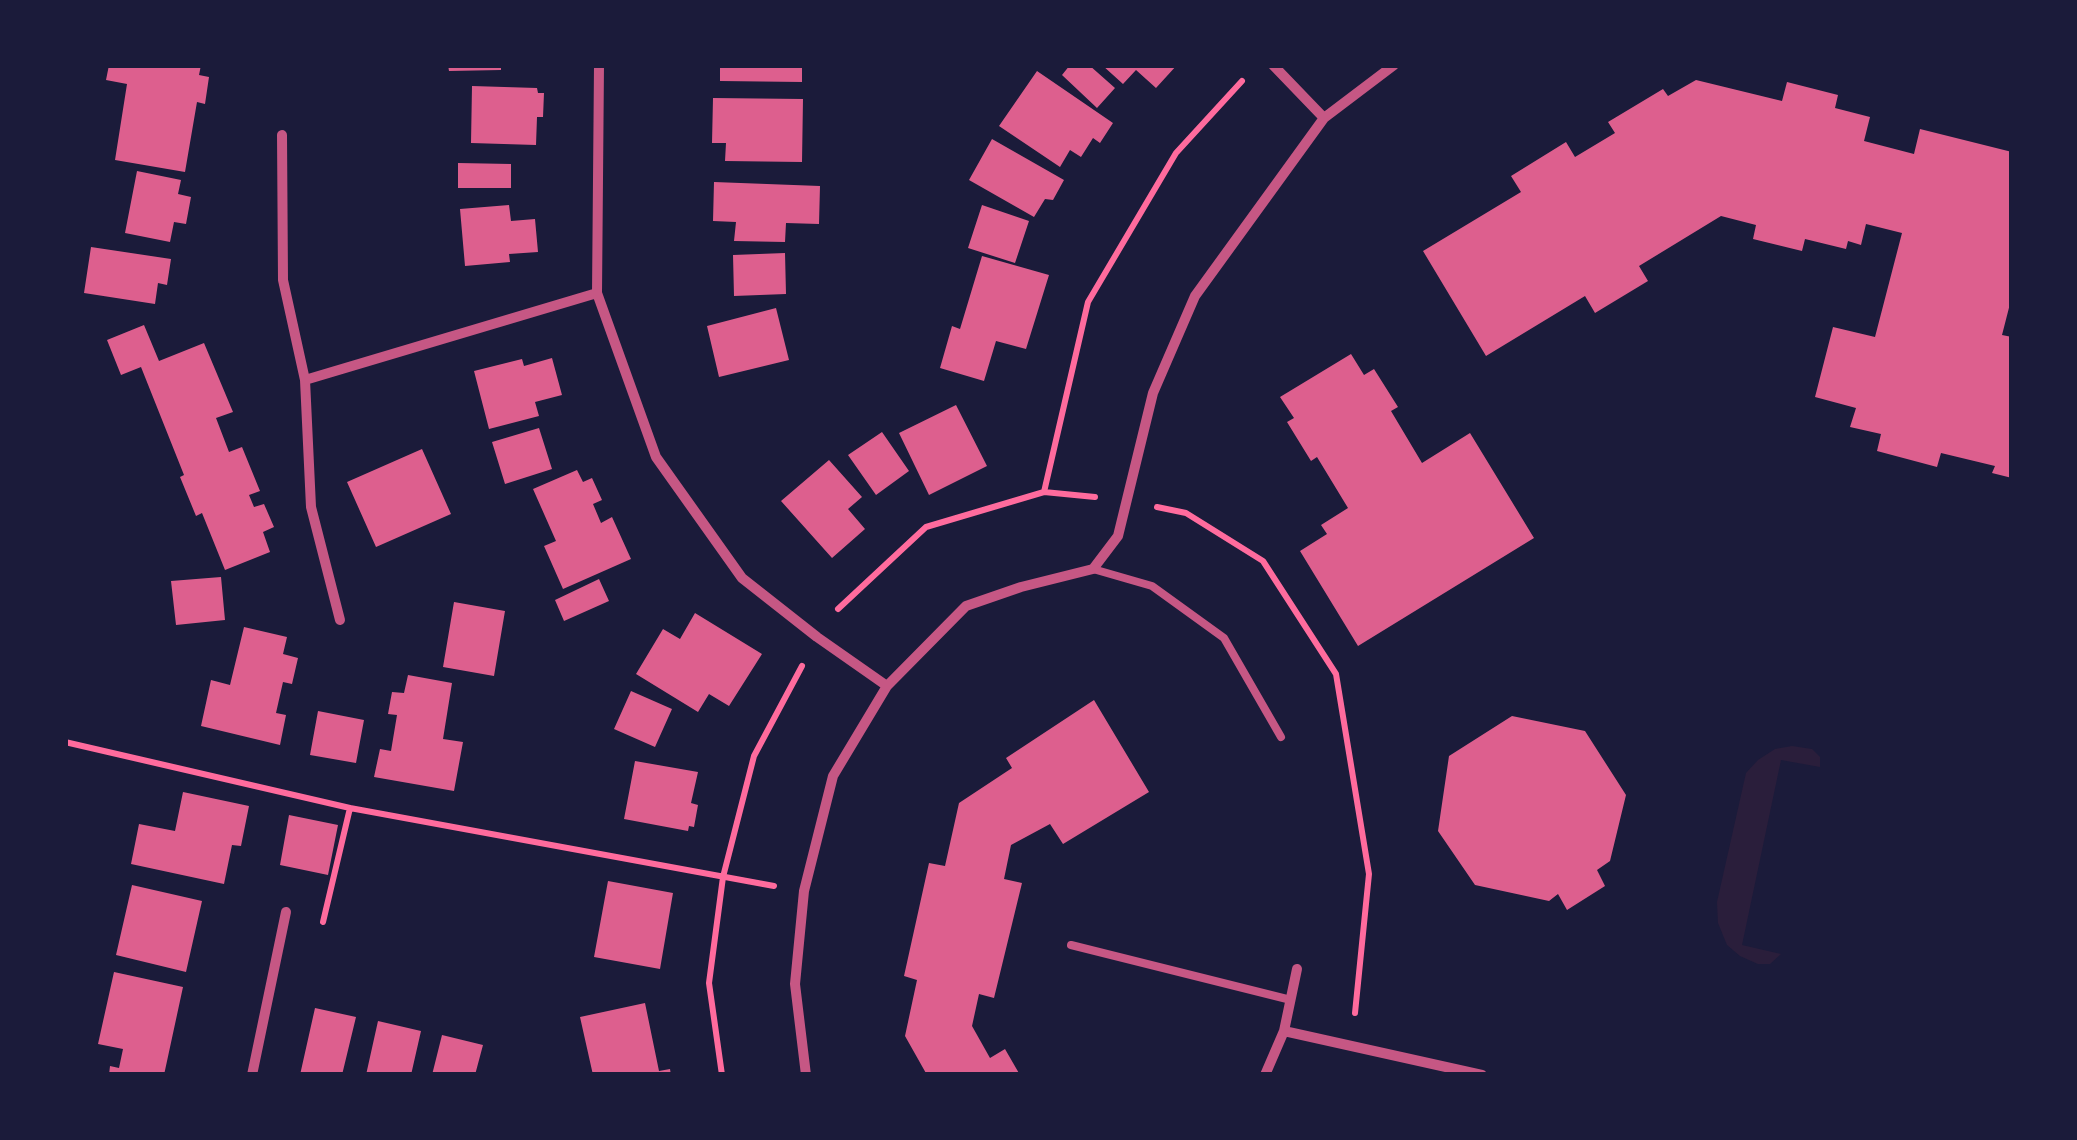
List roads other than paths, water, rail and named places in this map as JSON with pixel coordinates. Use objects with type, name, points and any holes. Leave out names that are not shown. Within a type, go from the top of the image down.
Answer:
[{"type":"street","points":[[599,65],[597,293],[656,457],[742,578],[886,686]]},
{"type":"street","points":[[1273,65],[1324,118]]},
{"type":"street","points":[[806,1075],[794,984],[804,892],[833,776],[886,686],[966,606],[1021,586],[1092,568],[1118,536],[1154,393],[1195,296],[1324,118],[1394,65]]},
{"type":"street","points":[[282,134],[283,280],[305,380],[311,507],[340,620]]},
{"type":"street","points":[[305,380],[597,293]]},
{"type":"street","points":[[252,1075],[286,912]]},
{"type":"street","points":[[1266,1075],[1284,1031],[1297,969]]},
{"type":"street","points":[[1284,1031],[1482,1075]]},
{"type":"lane","points":[[1092,568],[1152,586],[1224,638],[1281,737]]},
{"type":"lane","points":[[1071,945],[1291,1000]]}]
